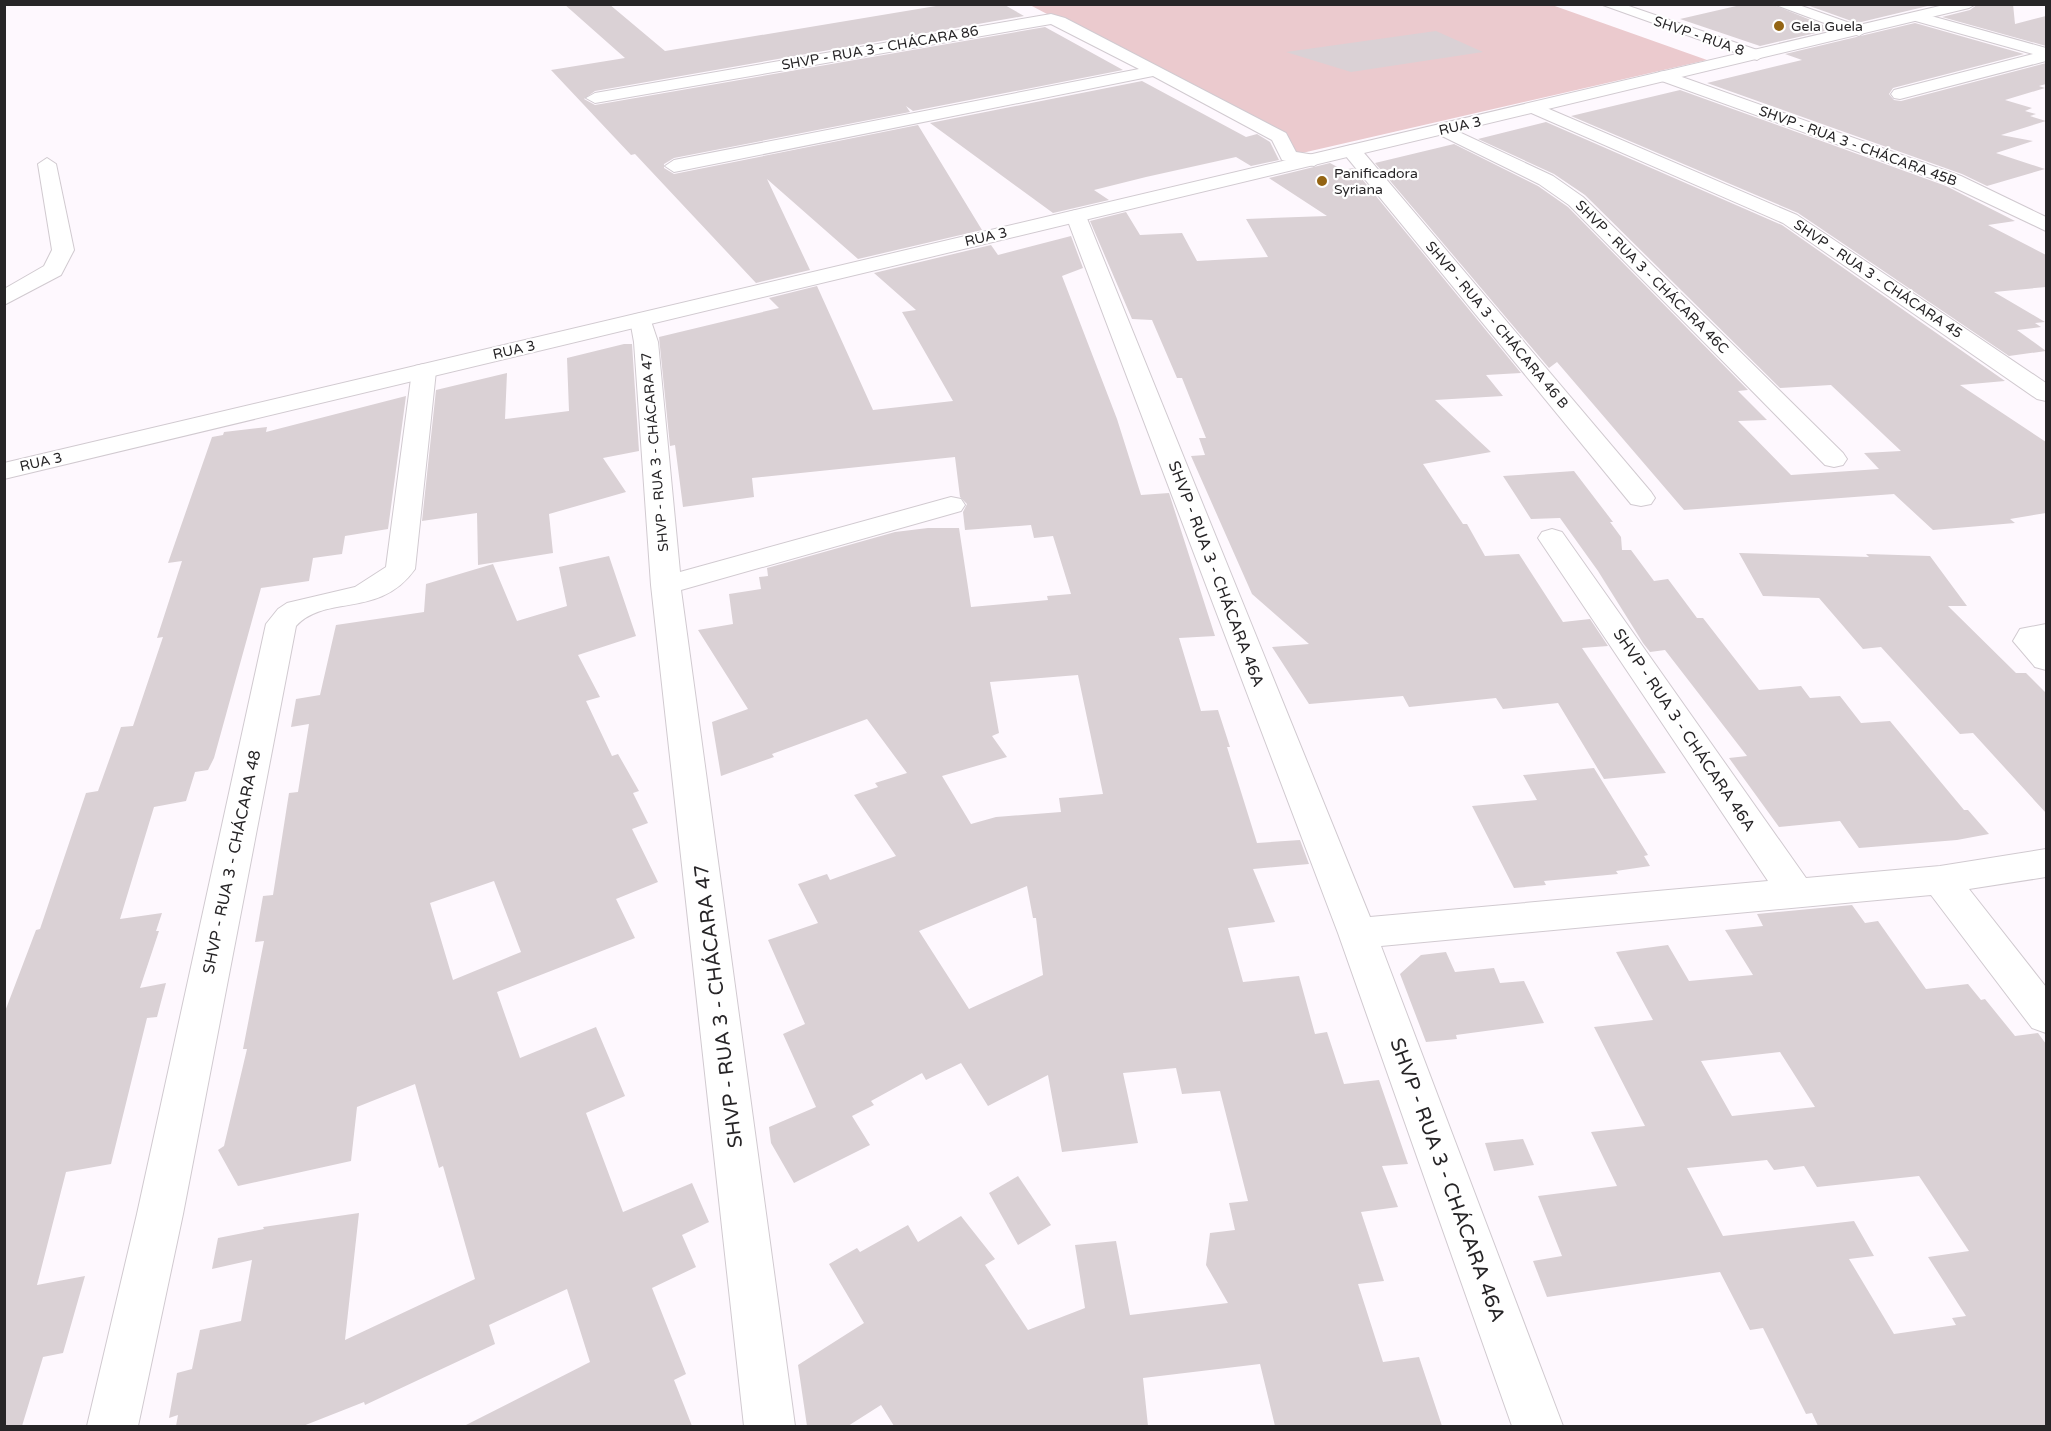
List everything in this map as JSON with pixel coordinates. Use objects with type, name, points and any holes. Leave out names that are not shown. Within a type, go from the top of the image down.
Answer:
[{"type":"street","name":"SHVP - RUA 8","points":[[1607,4],[1757,55]]},
{"type":"street","points":[[1780,4],[1858,31]]},
{"type":"street","name":"RUA 3","points":[[4,471],[1969,4]]},
{"type":"street","points":[[1926,15],[2002,37],[2046,46]]},
{"type":"street","name":"SHVP - RUA 3 - CHÁCARA 86","points":[[595,98],[1050,20],[1060,21],[1280,137],[1289,156],[1314,160]]},
{"type":"street","points":[[2002,37],[2046,54]]},
{"type":"street","points":[[1900,94],[2046,54]]},
{"type":"street","points":[[675,166],[1155,70]]},
{"type":"street","name":"SHVP - RUA 3 - CHÁCARA 45B","points":[[1665,76],[1954,180],[2046,225]]},
{"type":"street","name":"SHVP - RUA 3 - CHÁCARA 45","points":[[1535,108],[1790,219],[2046,394]]},
{"type":"street","name":"SHVP - RUA 3 - CHÁCARA 46C","points":[[1444,129],[1546,180],[1576,201],[1834,459]]},
{"type":"street","name":"SHVP - RUA 3 - CHÁCARA 46 B","points":[[1352,151],[1641,498]]},
{"type":"street","points":[[4,298],[53,270],[63,250],[47,164]]},
{"type":"street","name":"SHVP - RUA 3 - CHÁCARA 46A","points":[[1076,216],[1357,933],[1538,1426]]},
{"type":"street","name":"SHVP - RUA 3 - CHÁCARA 47","points":[[641,320],[646,342],[666,585],[770,1426]]},
{"type":"street","name":"SHVP - RUA 3 - CHÁCARA 48","points":[[112,1426],[160,1214],[281,624],[288,614],[303,608],[366,593],[386,583],[400,569],[424,371]]},
{"type":"street","points":[[666,585],[951,505]]},
{"type":"street","name":"SHVP - RUA 3 - CHÁCARA 46A","points":[[1552,538],[1796,893]]},
{"type":"street","points":[[2046,634],[2031,636],[2029,641],[2046,660]]},
{"type":"street","points":[[1357,933],[1940,880],[2046,863]]},
{"type":"street","points":[[1940,880],[2046,1017]]},
{"type":"shaded area","points":[[1030,5],[1552,5],[1707,60],[1289,156],[1280,137]]},
{"type":"building","points":[[564,4],[609,4],[665,51],[948,4],[1003,4],[1024,16],[595,91],[584,99],[595,105],[1045,27],[1123,70],[913,111],[906,106],[910,112],[674,158],[664,164],[664,168],[674,174],[918,125],[982,230],[858,259],[767,179],[810,270],[756,283],[635,154],[631,155],[551,70],[625,58]]},
{"type":"building","points":[[1745,4],[1771,4],[1833,29],[1760,46],[1680,19]]},
{"type":"building","points":[[1804,4],[1936,4],[1857,23]]},
{"type":"building","points":[[1978,4],[2013,4],[2015,24],[2046,16],[2046,46],[1942,17],[1970,10]]},
{"type":"building","points":[[1915,23],[2024,54],[1893,88],[1889,94],[1894,100],[1901,101],[2046,63],[2046,84],[2039,86],[2045,88],[2005,100],[2032,108],[2025,111],[2036,114],[2030,116],[2046,121],[2001,135],[2033,141],[1996,153],[2045,169],[1987,186],[1962,174],[1707,83],[1802,60],[1785,54]]},
{"type":"building","points":[[1436,31],[1483,52],[1351,72],[1286,52]]},
{"type":"building","points":[[1142,81],[1246,137],[1257,134],[1270,142],[1279,160],[1251,166],[1236,157],[1146,177],[1094,190],[1109,200],[1053,213],[930,123]]},
{"type":"building","points":[[1680,90],[1946,186],[2015,221],[1988,225],[2046,255],[2046,287],[1994,292],[2045,322],[2035,323],[2041,327],[2017,330],[2046,351],[2009,356],[1798,213],[1571,116]]},
{"type":"building","points":[[1546,122],[1782,225],[2005,381],[1960,385],[2046,442],[2046,513],[2010,519],[2015,523],[1933,530],[1894,494],[1684,510],[1557,362],[1549,368],[1375,163],[1454,144],[1538,186],[1568,207],[1748,390],[1738,391],[1767,420],[1738,421],[1791,475],[1879,469],[1864,453],[1901,451],[1831,385],[1780,388],[1585,195],[1554,174],[1478,139]]},
{"type":"building","points":[[1330,163],[1343,170],[1353,168],[1521,373],[1486,375],[1503,396],[1435,400],[1491,452],[1423,464],[1463,524],[1467,524],[1485,556],[1519,554],[1563,622],[1590,619],[1608,646],[1582,648],[1666,773],[1604,779],[1558,703],[1503,709],[1496,698],[1409,707],[1403,696],[1309,704],[1272,647],[1309,644],[1252,594],[1191,456],[1205,455],[1199,438],[1206,438],[1182,378],[1177,378],[1152,320],[1132,319],[1090,221],[1126,212],[1140,235],[1182,233],[1197,261],[1268,257],[1246,219],[1327,216],[1269,178]]},
{"type":"building","points":[[1071,236],[1083,268],[1062,276],[1117,419],[1141,495],[1169,493],[1215,636],[1179,638],[1201,711],[1218,710],[1257,843],[1300,840],[1309,864],[1253,869],[1275,922],[1228,928],[1243,982],[1299,976],[1315,1034],[1327,1032],[1344,1084],[1379,1080],[1408,1164],[1382,1166],[1398,1207],[1361,1212],[1384,1281],[1358,1284],[1383,1362],[1419,1357],[1442,1426],[1275,1426],[1260,1364],[1143,1378],[1148,1426],[894,1426],[881,1405],[848,1426],[807,1426],[798,1365],[864,1323],[829,1264],[857,1248],[860,1252],[908,1225],[918,1242],[961,1216],[995,1259],[985,1265],[1028,1330],[1085,1308],[1075,1245],[1116,1241],[1130,1315],[1228,1303],[1206,1265],[1210,1233],[1235,1230],[1229,1203],[1248,1201],[1220,1091],[1182,1094],[1176,1068],[1123,1073],[1138,1143],[1062,1152],[1048,1075],[988,1106],[961,1063],[926,1080],[922,1073],[871,1101],[874,1105],[852,1116],[870,1145],[794,1183],[771,1143],[769,1127],[816,1107],[783,1034],[805,1024],[768,940],[818,923],[798,884],[827,874],[830,880],[896,856],[854,795],[878,787],[875,783],[907,773],[867,719],[772,754],[774,757],[721,776],[712,722],[748,709],[698,630],[733,624],[729,594],[761,589],[759,577],[768,576],[767,568],[895,532],[928,528],[959,528],[971,607],[1048,600],[1047,596],[1071,594],[1053,536],[1034,538],[1031,525],[965,530],[963,512],[967,504],[960,497],[955,457],[752,478],[754,497],[683,507],[675,445],[670,446],[659,337],[779,308],[769,298],[817,286],[873,410],[953,401],[902,312],[916,310],[874,273],[991,245],[998,255]],"holes":[[[1078,675],[1103,794],[1059,798],[1061,812],[996,817],[971,824],[942,776],[1007,757],[992,736],[999,733],[990,682]],[[1027,886],[1033,918],[1036,918],[1043,975],[969,1009],[919,931]]]},
{"type":"building","points":[[632,344],[639,451],[603,458],[626,492],[549,514],[553,553],[478,565],[477,513],[422,521],[436,390],[507,373],[505,419],[569,411],[567,358]]},
{"type":"building","points":[[406,396],[388,529],[345,536],[342,554],[313,558],[309,581],[261,588],[214,758],[208,770],[195,772],[186,801],[154,807],[120,919],[162,913],[156,931],[159,931],[140,988],[166,983],[157,1017],[147,1018],[111,1164],[66,1172],[37,1285],[85,1276],[63,1353],[43,1357],[22,1426],[4,1426],[4,1014],[36,930],[40,929],[86,793],[98,791],[121,727],[133,726],[163,637],[157,638],[182,561],[168,563],[212,437],[223,435],[224,432],[267,427],[266,432]]},
{"type":"building","points":[[1574,471],[1613,522],[1610,522],[1621,537],[1622,550],[1631,550],[1654,581],[1668,579],[1697,618],[1703,618],[1759,690],[1801,686],[1810,698],[1840,696],[1861,723],[1890,721],[1964,810],[1968,810],[1989,834],[1957,840],[1859,848],[1840,821],[1779,827],[1729,758],[1747,756],[1665,650],[1650,652],[1598,571],[1560,518],[1531,519],[1503,476]]},
{"type":"building","points":[[1739,553],[1869,557],[1866,554],[1930,556],[1967,606],[1948,606],[2016,673],[2026,673],[2046,693],[2046,813],[1973,733],[1960,734],[1881,647],[1863,649],[1819,598],[1763,596]]},
{"type":"building","points":[[609,556],[636,636],[578,655],[600,697],[586,701],[612,756],[618,754],[639,791],[633,793],[648,823],[632,829],[658,882],[616,899],[635,938],[497,992],[520,1058],[596,1027],[625,1096],[586,1113],[623,1212],[692,1183],[709,1222],[682,1235],[696,1267],[652,1288],[686,1374],[674,1380],[692,1426],[464,1426],[590,1362],[567,1289],[489,1325],[495,1344],[365,1405],[364,1402],[303,1426],[176,1426],[178,1415],[169,1418],[177,1373],[192,1369],[200,1330],[241,1321],[252,1260],[212,1269],[218,1238],[264,1229],[263,1227],[359,1213],[345,1340],[475,1279],[443,1166],[439,1168],[415,1084],[357,1107],[351,1161],[238,1186],[218,1150],[224,1146],[247,1049],[243,1049],[264,941],[255,942],[263,896],[273,895],[289,793],[298,792],[309,724],[291,727],[296,699],[320,695],[336,625],[424,612],[426,584],[493,564],[517,621],[567,606],[559,567]],"holes":[[[494,881],[521,952],[453,980],[430,903]]]},
{"type":"building","points":[[1594,768],[1648,855],[1644,856],[1650,866],[1616,871],[1618,874],[1544,881],[1546,885],[1514,888],[1472,806],[1537,800],[1523,775]]},
{"type":"building","points":[[1852,905],[1865,923],[1878,921],[1926,989],[1968,984],[1981,1000],[1985,999],[2015,1036],[2038,1033],[2046,1044],[2046,1426],[1818,1426],[1812,1413],[1806,1414],[1763,1328],[1750,1330],[1720,1272],[1547,1297],[1533,1261],[1562,1256],[1538,1196],[1617,1186],[1591,1132],[1645,1126],[1594,1027],[1653,1020],[1616,952],[1668,945],[1689,981],[1753,975],[1725,930],[1763,926],[1757,914]],"holes":[[[1780,1052],[1815,1107],[1732,1116],[1701,1061]],[[1767,1160],[1774,1170],[1804,1166],[1817,1187],[1919,1176],[1969,1251],[1928,1257],[1966,1316],[1952,1318],[1956,1325],[1894,1334],[1849,1259],[1874,1256],[1854,1221],[1723,1236],[1687,1168]]]},
{"type":"building","points":[[1446,952],[1455,972],[1494,968],[1500,983],[1524,981],[1544,1023],[1456,1035],[1457,1039],[1426,1042],[1400,974],[1421,955]]},
{"type":"building","points":[[1523,1139],[1534,1165],[1494,1171],[1485,1143]]},
{"type":"building","points":[[1018,1176],[1051,1225],[1018,1245],[989,1193]]},
{"type":"place","name":"Gela Guela","points":[[1779,26]]},
{"type":"place","name":"Panificadora Syriana","points":[[1322,181]]}]
